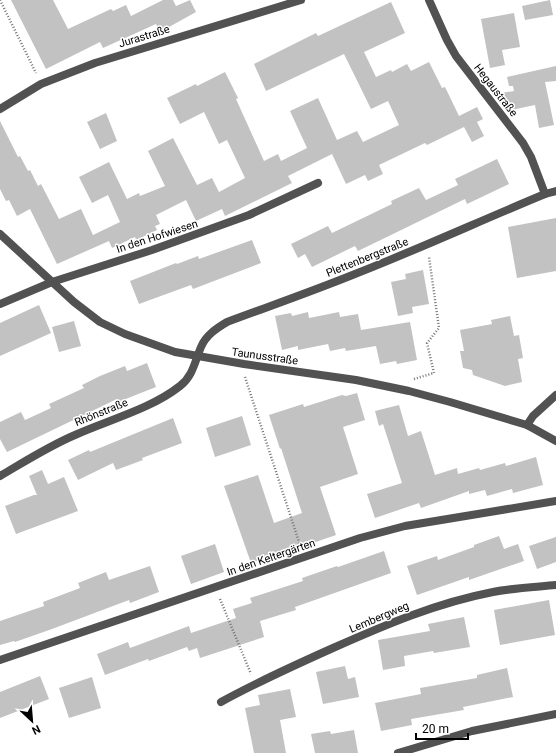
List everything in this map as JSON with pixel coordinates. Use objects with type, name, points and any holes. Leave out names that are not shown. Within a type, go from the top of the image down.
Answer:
[{"type":"street","name":"Jurastraße","points":[[0,109],[41,84],[95,62],[301,0]]},
{"type":"street","points":[[430,1],[439,0]]},
{"type":"street","name":"Hegaustraße","points":[[430,1],[447,40],[456,56],[523,143],[531,157],[545,194]]},
{"type":"street","name":"In den Hofwiesen","points":[[0,304],[52,282],[205,232],[249,215],[318,183]]},
{"type":"street","name":"Plettenbergstraße","points":[[198,356],[207,337],[227,322],[354,275],[428,245],[545,194],[556,192]]},
{"type":"street","name":"Taunusstraße","points":[[0,234],[74,302],[100,322],[125,334],[175,352],[244,364],[356,380],[409,391],[526,425],[556,441]]},
{"type":"street","name":"Rhönstraße","points":[[0,476],[73,435],[154,402],[169,394],[181,385],[191,373],[198,356]]},
{"type":"street","points":[[526,425],[556,395]]},
{"type":"street","name":"In den Keltergärten","points":[[0,660],[360,538],[405,526],[556,501]]},
{"type":"street","name":"Lembergweg","points":[[221,702],[255,683],[420,611],[494,591],[556,585]]},
{"type":"street","points":[[398,753],[472,731],[556,714]]},
{"type":"path","points":[[0,0],[41,84]]},
{"type":"path","points":[[409,391],[414,379],[434,374],[427,343],[439,328],[428,245]]},
{"type":"path","points":[[244,364],[245,376],[304,557]]},
{"type":"path","points":[[216,587],[255,683]]},
{"type":"building","points":[[11,0],[53,0],[68,29],[111,9],[113,11],[126,5],[131,16],[163,0],[173,0],[176,6],[190,0],[196,12],[160,32],[156,24],[103,48],[100,42],[46,69]]},
{"type":"building","points":[[550,0],[553,15],[525,20],[522,6]]},
{"type":"building","points":[[391,2],[405,33],[364,52],[376,77],[391,70],[392,72],[407,64],[411,71],[429,62],[442,88],[445,87],[459,116],[477,107],[483,119],[477,122],[484,136],[472,142],[464,127],[427,145],[425,143],[379,165],[383,174],[368,181],[365,175],[346,184],[332,154],[288,176],[292,183],[225,216],[222,209],[196,221],[186,200],[156,215],[160,224],[155,226],[157,230],[136,240],[135,237],[112,248],[109,241],[57,264],[30,209],[17,216],[9,200],[6,201],[0,189],[0,121],[18,157],[20,156],[28,171],[30,170],[38,186],[41,184],[59,219],[81,209],[93,235],[120,222],[108,195],[92,203],[79,177],[109,162],[127,199],[139,193],[140,196],[165,186],[148,151],[173,138],[197,185],[212,178],[219,192],[245,178],[227,140],[219,144],[204,112],[180,124],[167,98],[196,84],[197,86],[225,72],[238,98],[236,99],[264,161],[278,154],[281,161],[307,148],[290,111],[318,98],[337,140],[357,131],[363,142],[399,125],[388,101],[371,109],[344,54],[266,91],[254,64],[316,33],[318,36]]},
{"type":"building","points":[[514,13],[520,47],[502,50],[505,65],[490,68],[481,19]]},
{"type":"building","points":[[556,66],[556,81],[545,82],[554,125],[539,128],[535,105],[511,110],[501,93],[514,91],[513,86],[509,86],[507,77]]},
{"type":"building","points":[[106,113],[117,141],[100,149],[87,122]]},
{"type":"building","points":[[497,159],[509,184],[467,204],[465,199],[358,251],[355,246],[312,267],[305,254],[298,258],[291,244],[328,226],[332,233],[392,204],[391,201],[419,188],[426,200],[458,185],[455,179]]},
{"type":"building","points":[[556,218],[556,271],[517,278],[508,227]]},
{"type":"building","points":[[252,240],[261,263],[193,289],[191,285],[139,304],[130,281],[176,263],[177,264],[198,256],[199,259]]},
{"type":"building","points":[[423,270],[429,304],[412,307],[413,313],[398,316],[391,282],[406,279],[405,274]]},
{"type":"building","points":[[39,305],[51,333],[0,356],[0,323]]},
{"type":"building","points":[[308,312],[309,318],[339,312],[340,317],[358,314],[361,330],[410,322],[417,360],[397,364],[396,361],[380,364],[376,346],[346,351],[345,348],[330,351],[328,344],[298,350],[298,346],[282,350],[275,316],[291,313],[292,316]]},
{"type":"building","points":[[510,316],[514,336],[519,335],[523,358],[518,359],[522,382],[505,386],[473,375],[472,370],[463,368],[460,351],[464,351],[460,330],[492,324],[491,320]]},
{"type":"building","points":[[74,321],[81,346],[59,352],[52,327]]},
{"type":"building","points":[[147,363],[156,387],[118,402],[117,399],[7,452],[0,439],[0,422],[21,412],[25,420],[51,408],[49,404],[84,388],[82,385],[100,376],[125,366],[127,371]]},
{"type":"building","points":[[357,393],[365,420],[343,427],[358,474],[320,487],[336,535],[304,546],[303,544],[251,563],[224,486],[258,475],[274,523],[302,513],[269,415],[303,404],[304,407],[342,395],[346,396]]},
{"type":"building","points":[[399,405],[408,436],[421,431],[435,475],[457,468],[458,474],[505,463],[506,466],[536,457],[543,485],[513,493],[512,489],[487,496],[485,490],[469,494],[469,491],[421,508],[419,503],[375,518],[367,494],[402,483],[383,424],[379,426],[375,411]]},
{"type":"building","points":[[242,416],[251,445],[215,457],[206,428]]},
{"type":"building","points":[[173,418],[182,443],[142,458],[143,460],[116,470],[113,463],[78,480],[68,460],[89,450],[90,452]]},
{"type":"building","points":[[42,470],[48,484],[64,477],[78,511],[16,534],[5,506],[37,495],[29,476]]},
{"type":"building","points":[[499,536],[504,549],[518,544],[524,561],[469,580],[469,577],[417,595],[407,566],[437,556],[438,560]]},
{"type":"building","points":[[556,537],[556,562],[537,569],[529,546]]},
{"type":"building","points":[[215,544],[224,572],[191,584],[181,556]]},
{"type":"building","points":[[384,551],[391,573],[295,607],[296,610],[260,621],[264,637],[200,658],[197,648],[189,651],[187,647],[149,661],[148,659],[105,675],[97,654],[128,642],[130,648],[189,626],[191,633],[236,618],[233,609],[252,603],[250,598],[303,581],[302,578]]},
{"type":"building","points":[[150,566],[159,592],[130,603],[129,600],[15,642],[0,645],[0,621],[44,606],[43,602],[80,588],[78,583],[106,572],[109,580]]},
{"type":"building","points":[[549,600],[555,635],[500,645],[494,610]]},
{"type":"building","points":[[464,617],[470,647],[404,656],[405,666],[383,670],[378,640],[430,631],[428,624]]},
{"type":"building","points":[[345,666],[348,679],[355,677],[359,697],[323,704],[316,672]]},
{"type":"building","points":[[507,668],[513,697],[463,707],[464,710],[411,719],[412,725],[381,731],[375,703],[421,694],[420,688],[477,678],[477,675]]},
{"type":"building","points":[[40,676],[49,699],[0,718],[0,692]]},
{"type":"building","points":[[92,677],[101,708],[69,718],[59,688]]},
{"type":"building","points":[[290,689],[296,717],[280,720],[286,753],[254,753],[245,708],[260,705],[258,695]]},
{"type":"building","points":[[354,730],[358,753],[315,753],[311,734],[330,731],[331,734]]}]
